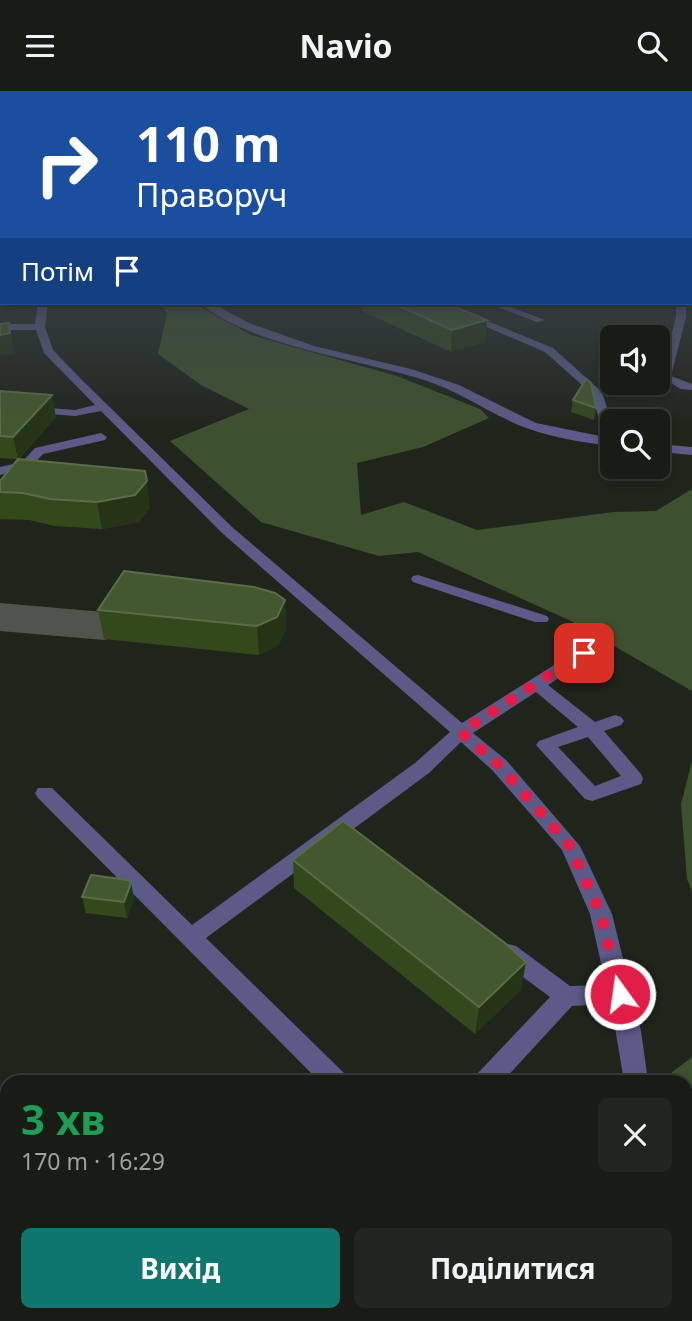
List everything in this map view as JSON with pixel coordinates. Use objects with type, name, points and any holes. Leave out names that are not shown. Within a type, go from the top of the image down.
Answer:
[{"type":"lane","points":[[42,313],[40,327],[48,351],[227,530],[499,765],[570,846],[601,914],[620,994],[635,1075]]},
{"type":"lane","points":[[224,313],[246,325],[311,348],[407,371],[455,387],[532,426],[570,436],[600,440]]},
{"type":"lane","points":[[461,313],[549,350],[596,393],[601,409]]},
{"type":"lane","points":[[521,313],[540,320]]},
{"type":"lane","points":[[681,313],[665,377],[692,387]]},
{"type":"lane","points":[[0,327],[40,327]]},
{"type":"lane","points":[[0,407],[75,413],[104,407]]},
{"type":"lane","points":[[0,471],[26,465],[39,451],[101,437]]},
{"type":"lane","points":[[670,449],[692,451]]},
{"type":"lane","points":[[418,579],[541,619]]},
{"type":"lane","points":[[190,938],[422,768],[461,732],[584,653],[598,660]]},
{"type":"lane","points":[[536,684],[591,728],[615,721]]},
{"type":"lane","points":[[44,793],[329,1075]]},
{"type":"lane","points":[[339,829],[360,845]]},
{"type":"lane","points":[[490,940],[566,996],[620,994]]},
{"type":"lane","points":[[493,1075],[566,996]]},
{"type":"green space","points":[[213,313],[251,335],[397,376],[480,409],[489,418],[423,447],[357,463],[361,515],[404,502],[477,530],[613,512],[656,511],[692,489],[692,691],[571,621],[418,552],[379,556],[261,522],[170,441],[249,409],[201,385],[158,354],[167,314]]},
{"type":"green space","points":[[692,761],[692,892],[687,879],[681,804]]},
{"type":"green space","points":[[692,1057],[692,1075],[669,1075]]},
{"type":"building","points":[[415,313],[471,313],[487,320],[452,330]]},
{"type":"building","points":[[9,323],[10,333],[0,335],[0,324]]},
{"type":"building","points":[[586,379],[591,383],[596,408],[573,400]]},
{"type":"building","points":[[0,391],[52,395],[13,437],[0,436]]},
{"type":"building","points":[[18,459],[145,471],[147,481],[135,495],[97,502],[0,492],[0,481]]},
{"type":"building","points":[[124,571],[254,587],[275,593],[285,600],[277,617],[257,626],[98,610]]},
{"type":"building","points":[[343,821],[505,943],[526,962],[479,1007],[293,860]]},
{"type":"building","points":[[91,875],[128,880],[131,883],[124,902],[82,897]]},
{"type":"taxiway","points":[[0,617],[104,626]]},
{"type":"route","points":[[584,653],[461,732],[499,765],[570,846],[601,914],[620,994]]}]
